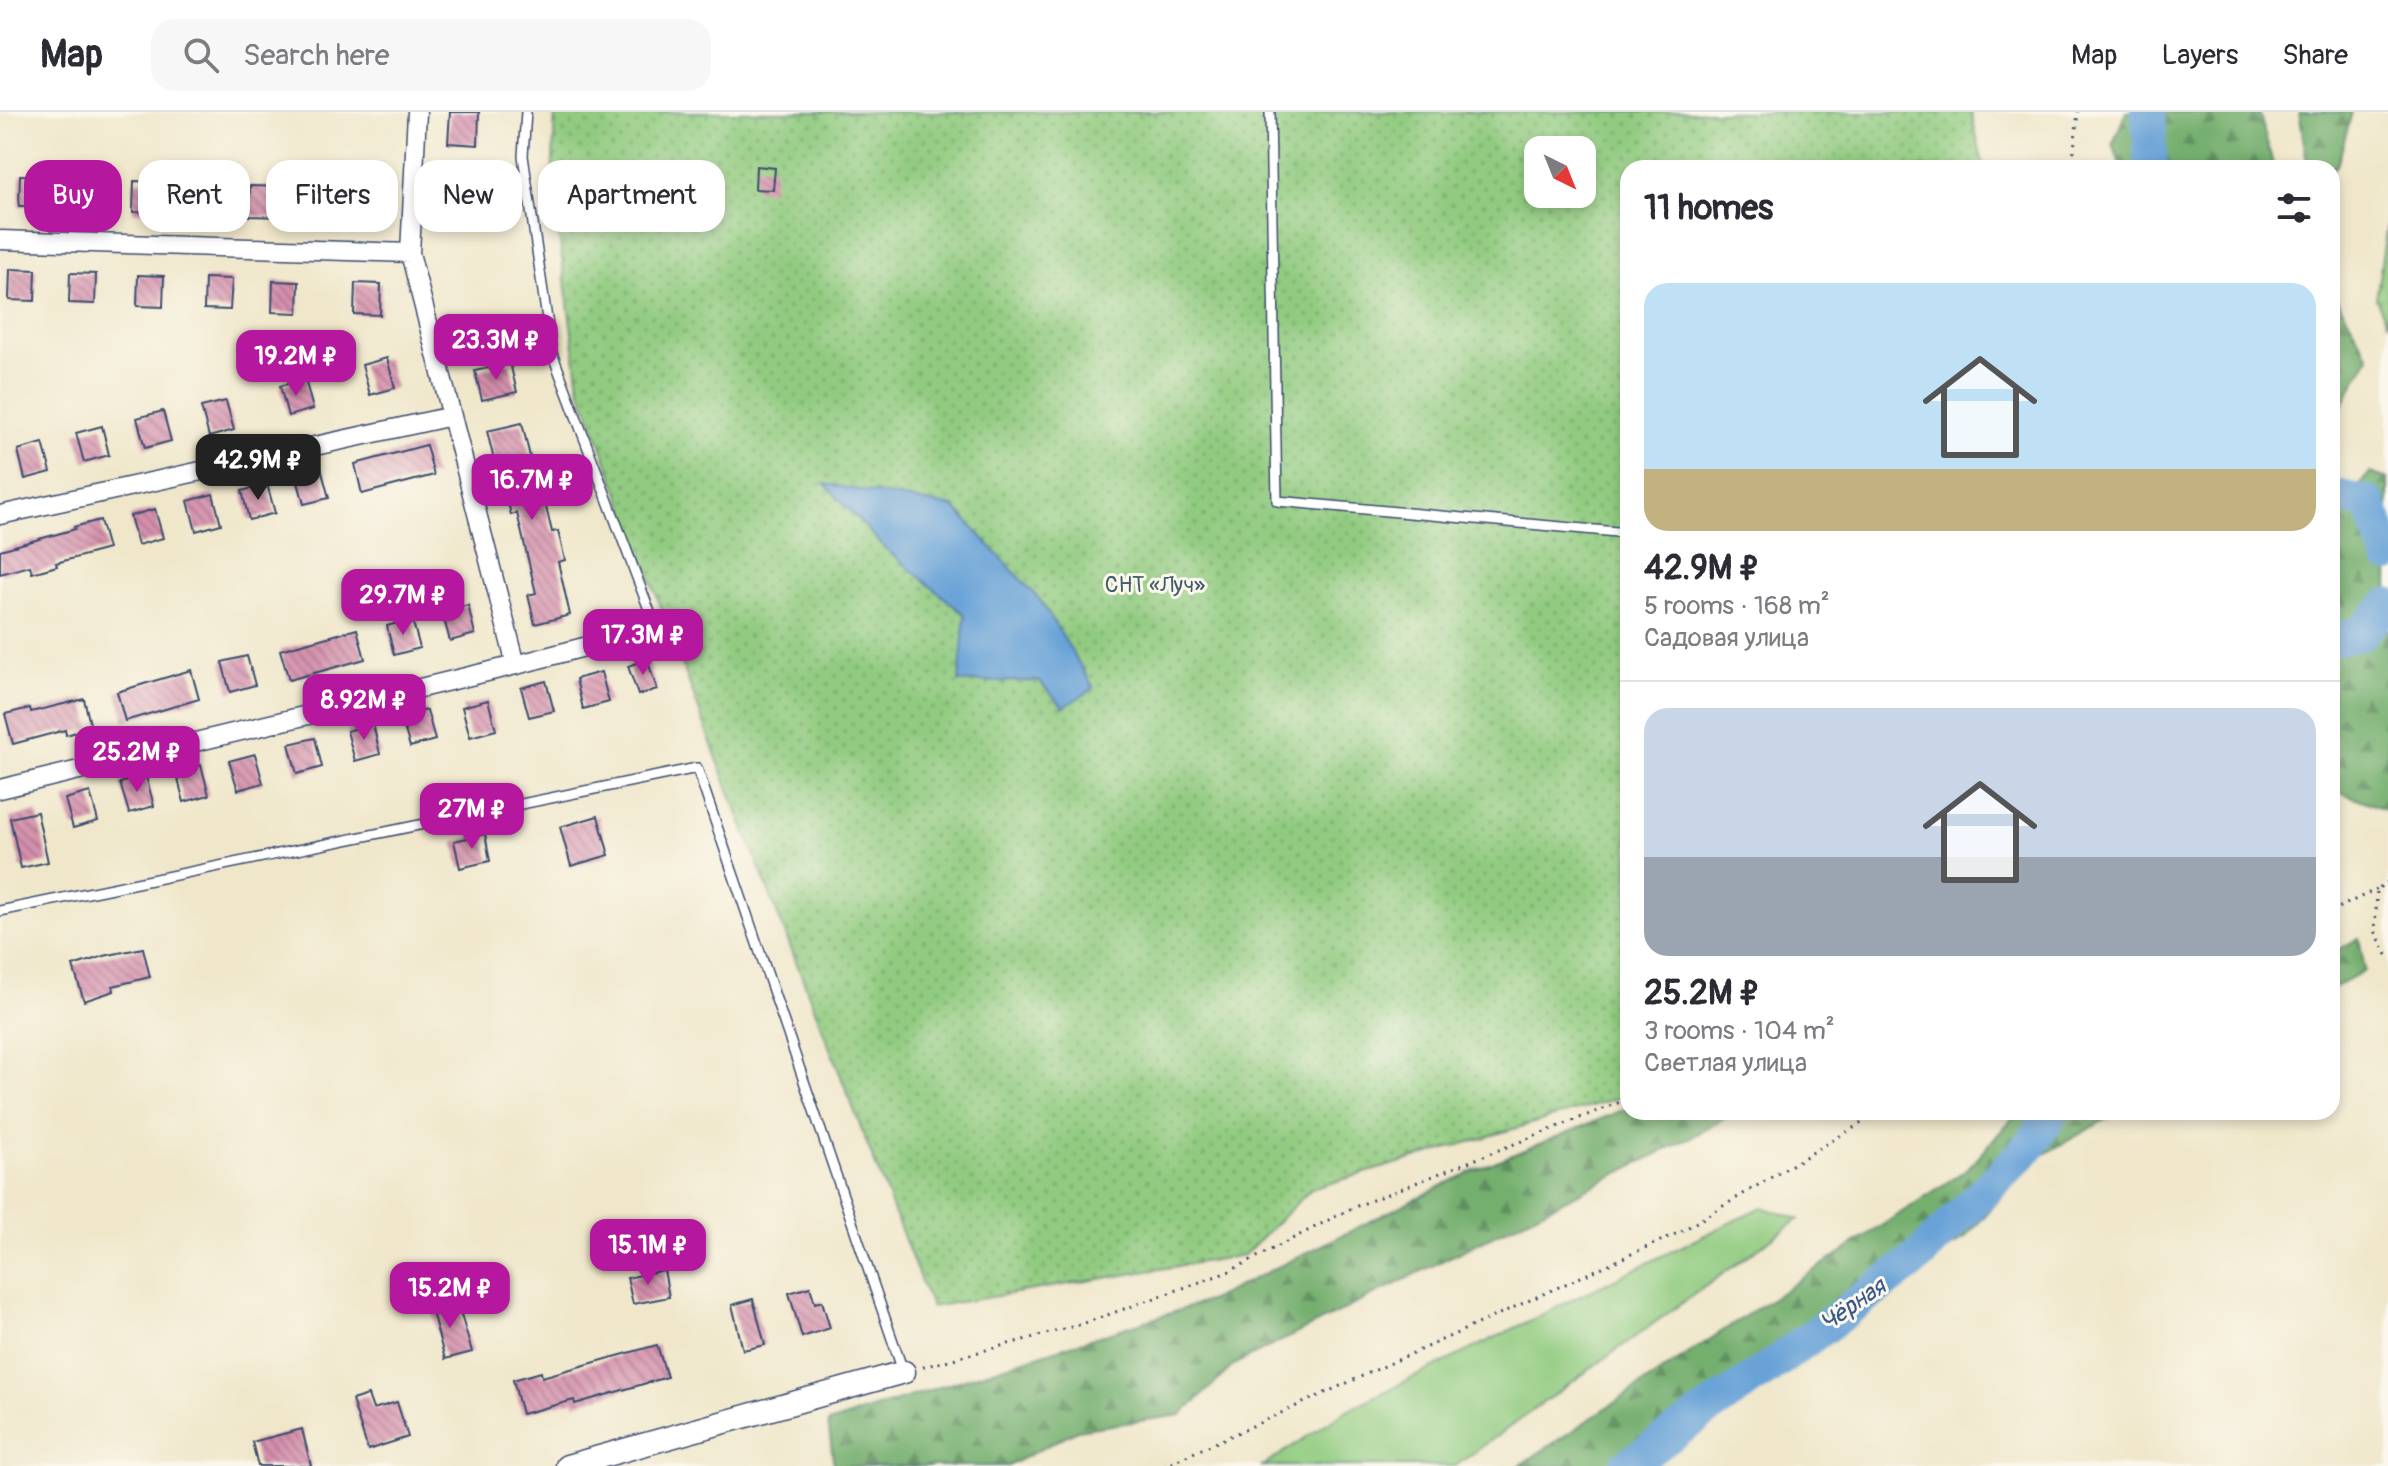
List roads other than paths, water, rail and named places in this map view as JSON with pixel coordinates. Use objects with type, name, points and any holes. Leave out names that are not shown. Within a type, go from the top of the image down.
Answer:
[{"type":"street","points":[[417,112],[410,253],[516,665]]},
{"type":"street","points":[[0,240],[410,253]]},
{"type":"street","points":[[0,515],[452,416]]},
{"type":"street","points":[[0,789],[516,665],[656,628]]},
{"type":"street","points":[[567,1466],[904,1372]]},
{"type":"lane","points":[[526,112],[523,156],[552,353],[656,628]]},
{"type":"lane","points":[[1270,112],[1277,501],[1620,532]]},
{"type":"lane","points":[[0,911],[697,768],[904,1372]]},
{"type":"water","points":[[825,484],[954,507],[1041,601],[1094,688],[1064,707],[1039,681],[959,682],[965,615],[885,548]]},
{"type":"waterway","name":"Чёрная","points":[[2148,112],[2151,160]]},
{"type":"waterway","name":"Чёрная","points":[[2340,497],[2369,503],[2388,556]]},
{"type":"waterway","name":"Чёрная","points":[[2340,638],[2360,634],[2388,605]]},
{"type":"waterway","name":"Чёрная","points":[[1626,1466],[1767,1369],[1913,1262],[2031,1145],[2047,1120]]},
{"type":"park label","name":"СНТ «Луч»","points":[[1155,585]]}]
